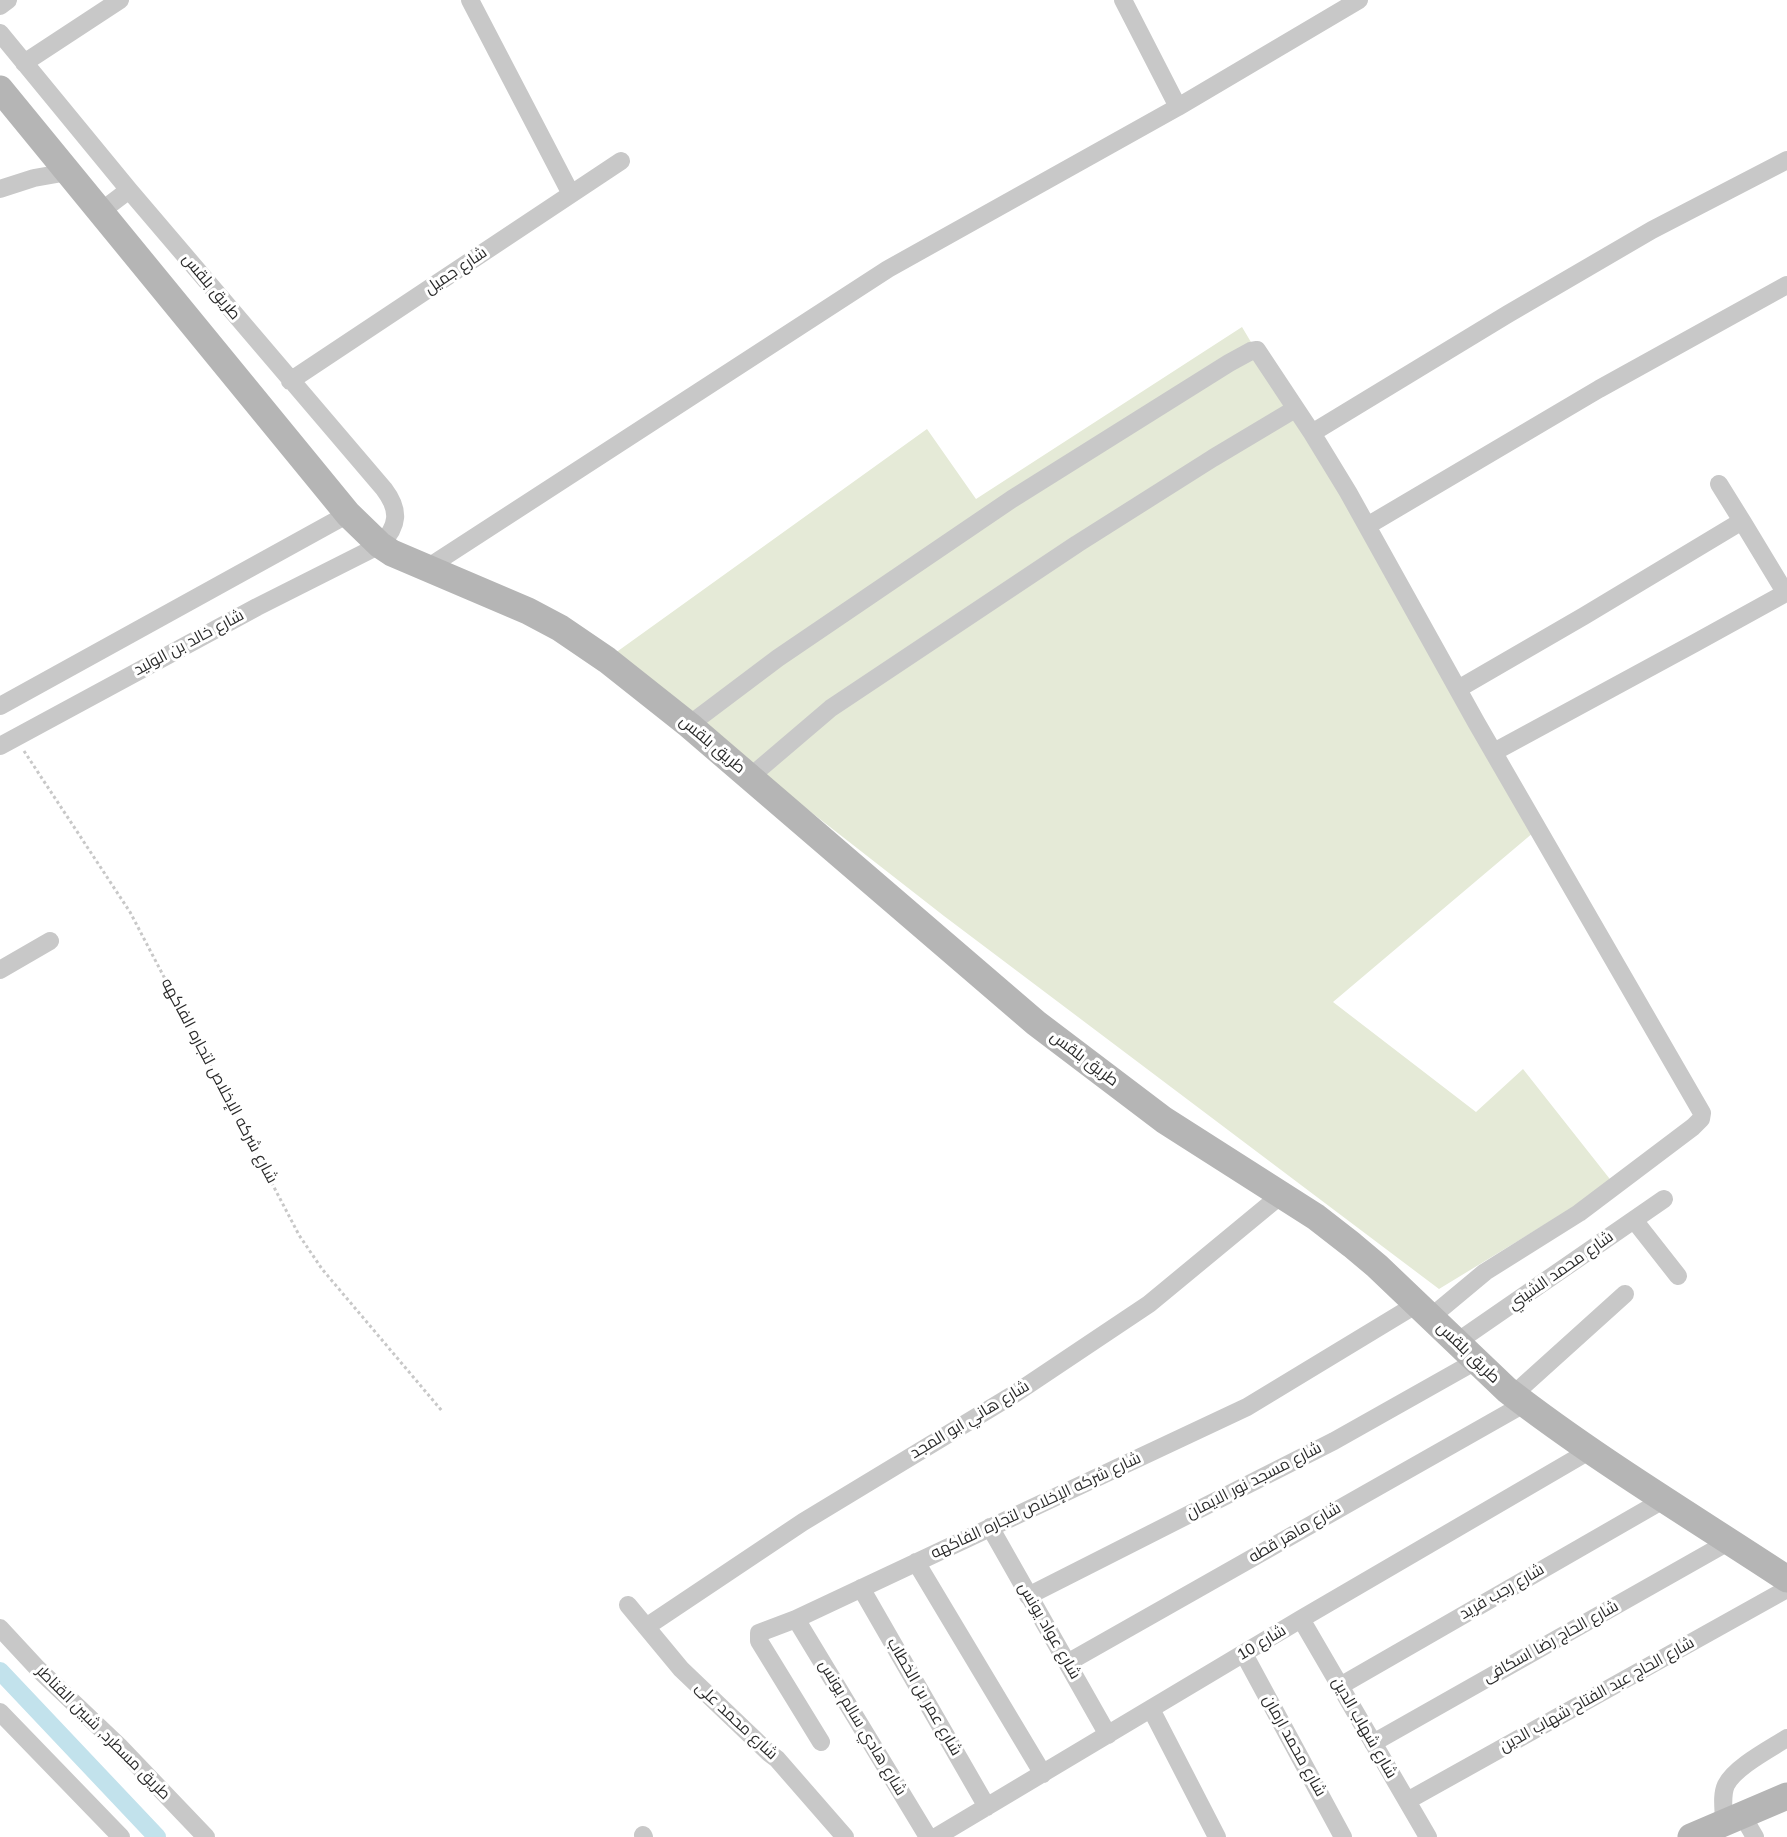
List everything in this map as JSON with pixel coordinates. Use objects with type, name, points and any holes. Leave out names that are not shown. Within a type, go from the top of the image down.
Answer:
[{"type":"main road","name":"طريق بلقس","points":[[3,98],[103,209],[348,514],[380,545],[392,553],[528,611],[560,628],[607,660],[689,725],[1036,1023],[1164,1120],[1316,1217],[1352,1245],[1519,1399],[1589,1451],[1787,1579]]},
{"type":"main road","points":[[1691,1837],[1740,1825],[1787,1796]]},
{"type":"street","points":[[0,6],[8,0]]},
{"type":"street","points":[[24,63],[120,0]]},
{"type":"street","points":[[470,0],[571,194]]},
{"type":"street","points":[[1123,0],[1178,107]]},
{"type":"street","points":[[427,568],[888,269],[1178,107],[1359,0]]},
{"type":"street","name":"طريق بلقس","points":[[0,33],[126,192],[391,499],[395,511],[394,524],[389,536],[380,545]]},
{"type":"street","name":"شارع جميل","points":[[290,381],[621,160]]},
{"type":"street","points":[[1312,433],[1642,236],[1787,160]]},
{"type":"street","points":[[0,189],[34,178],[68,172]]},
{"type":"street","points":[[103,209],[126,192]]},
{"type":"street","points":[[1367,526],[1599,389],[1787,285]]},
{"type":"street","points":[[689,725],[778,658],[1012,499],[1251,351],[1259,351],[1312,433],[1494,752],[1782,595],[1782,587],[1719,484]]},
{"type":"street","points":[[750,777],[831,708],[1077,544],[1295,409]]},
{"type":"street","points":[[0,705],[348,514]]},
{"type":"street","points":[[1458,689],[1575,622],[1742,521]]},
{"type":"street","name":"شارع خالد بن الوليد","points":[[7,741],[257,607],[380,545]]},
{"type":"street","name":"شارع شركه الإخلاص لتجاره الفاكهه","points":[[821,1742],[758,1637],[762,1631],[796,1619],[1247,1407],[1424,1311],[1579,1213],[1701,1119],[1702,1113],[1494,752]]},
{"type":"street","points":[[0,970],[50,941]]},
{"type":"street","name":"شارع هاني ابو المجد","points":[[646,1627],[803,1522],[1016,1393],[1140,1311],[1171,1288],[1281,1195]]},
{"type":"street","name":"شارع محمد الشيني","points":[[1457,1342],[1664,1199]]},
{"type":"street","points":[[1634,1220],[1678,1276]]},
{"type":"street","name":"شارع ماهر قطه","points":[[1067,1663],[1519,1399],[1625,1294]]},
{"type":"street","name":"شارع مسجد نور الايمان","points":[[1028,1596],[1334,1441],[1476,1361]]},
{"type":"street","name":"شارع 10","points":[[936,1837],[1301,1619],[1589,1451]]},
{"type":"street","name":"شارع رجب فريد","points":[[1340,1686],[1665,1499]]},
{"type":"street","name":"شارع عواد يونس","points":[[990,1527],[1108,1735]]},
{"type":"street","name":"شارع الحاج رضا اسكافى","points":[[1373,1743],[1730,1541]]},
{"type":"street","points":[[916,1562],[1043,1774]]},
{"type":"street","name":"شارع عمر بن الخطاب","points":[[861,1588],[987,1807]]},
{"type":"street","name":"شارع الحاج عبد الفتاح شهاب الدين","points":[[1407,1800],[1787,1589]]},
{"type":"street","name":"شارع محمد على","points":[[628,1605],[681,1669],[785,1767],[845,1837]]},
{"type":"street","name":"شارع هادي سالم يونس","points":[[796,1619],[928,1837]]},
{"type":"street","name":"شارع شهاب الدين","points":[[1301,1619],[1428,1837]]},
{"type":"street","name":"طريق مسطرد, شبين القناطر","points":[[0,1628],[38,1669],[119,1746],[207,1837]]},
{"type":"street","name":"شارع محمد ارمان","points":[[1244,1654],[1343,1837]]},
{"type":"street","points":[[1151,1709],[1217,1837]]},
{"type":"street","points":[[0,1712],[121,1837]]},
{"type":"street","points":[[1740,1825],[1723,1797],[1725,1786],[1742,1768],[1787,1738]]},
{"type":"path","name":"شارع شركه الإخلاص لتجاره الفاكهه","points":[[7,741],[130,912],[310,1253],[442,1411]]},
{"type":"green space","points":[[1242,327],[1540,827],[1333,1002],[1476,1112],[1523,1069],[1613,1183],[1439,1289],[944,916],[611,656],[927,429],[976,499]]},
{"type":"waterway","points":[[0,1671],[157,1837]]}]
